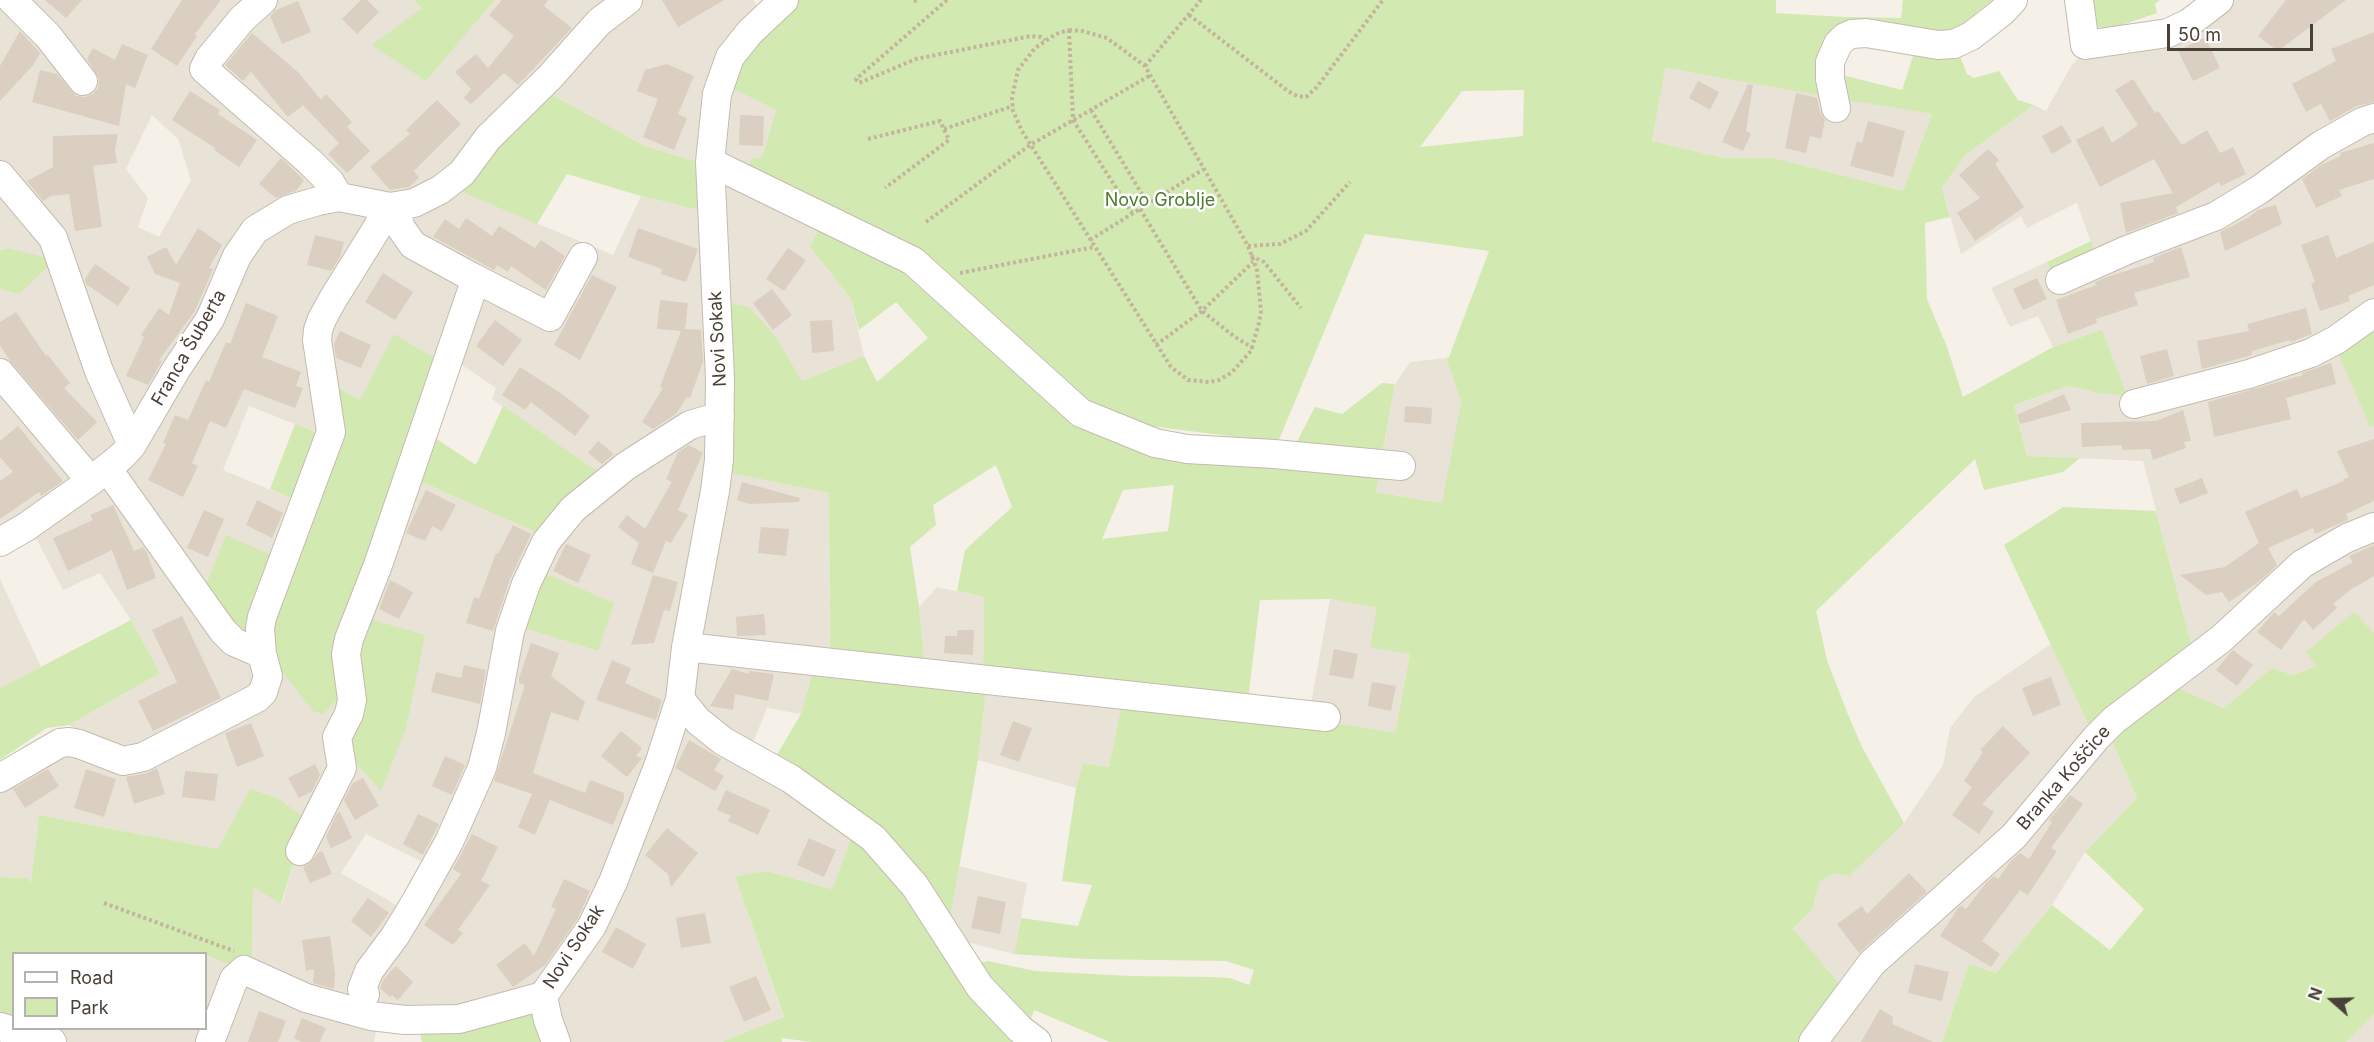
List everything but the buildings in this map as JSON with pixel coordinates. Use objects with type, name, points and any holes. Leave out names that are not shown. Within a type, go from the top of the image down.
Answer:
[{"type":"street","points":[[263,0],[242,19],[209,59],[204,69],[321,172],[339,197]]},
{"type":"street","name":"Franca Šuberta","points":[[0,542],[26,527],[99,475],[132,445],[177,368],[210,319],[246,240],[260,226],[288,210],[318,201],[339,197],[389,207],[420,201],[450,183],[462,173],[488,138],[550,76],[599,22],[628,0]]},
{"type":"street","name":"Novi Sokak","points":[[241,971],[248,970],[282,988],[371,1016],[405,1020],[459,1019],[543,996],[592,926],[613,882],[659,764],[680,699],[686,646],[715,491],[719,460],[720,416],[710,162],[717,94],[730,57],[750,32],[784,0]]},
{"type":"street","points":[[1836,108],[1830,79],[1830,63],[1838,44],[1845,37],[1866,33],[1938,45],[1954,44],[1971,36],[2002,12],[2013,0]]},
{"type":"street","points":[[2079,0],[2085,45],[2168,33],[2189,23],[2219,0]]},
{"type":"street","points":[[17,2],[48,36],[83,81]]},
{"type":"street","points":[[2060,280],[2127,250],[2216,216],[2259,190],[2321,145],[2362,122],[2374,118]]},
{"type":"street","points":[[710,162],[913,261],[1081,413],[1155,443],[1187,449],[1274,454],[1401,466]]},
{"type":"street","points":[[0,175],[52,238],[99,371],[132,445]]},
{"type":"street","points":[[389,207],[413,244],[550,317],[583,257]]},
{"type":"street","points":[[0,778],[60,743],[79,744],[123,761],[143,757],[257,698],[263,692],[268,676],[262,654],[260,628],[262,617],[331,432],[317,340],[318,330],[333,299],[389,207]]},
{"type":"street","points":[[300,851],[342,768],[337,737],[349,714],[352,700],[346,654],[349,639],[378,565],[470,298],[473,286],[470,276]]},
{"type":"street","points":[[2134,404],[2249,374],[2311,354],[2336,340],[2374,313]]},
{"type":"street","points":[[0,374],[99,475],[223,631],[234,642],[262,654]]},
{"type":"street","points":[[365,994],[362,989],[369,971],[416,903],[449,842],[482,768],[491,733],[510,631],[526,584],[546,542],[573,509],[626,466],[690,425],[720,416]]},
{"type":"street","name":"Branka Koščice","points":[[1813,1042],[1872,963],[2014,836],[2089,745],[2114,720],[2236,626],[2302,564],[2347,538],[2374,527]]},
{"type":"street","points":[[686,646],[1326,717]]},
{"type":"street","points":[[680,699],[698,721],[723,741],[791,779],[873,838],[915,886],[980,987],[1020,1029],[1037,1042]]},
{"type":"street","points":[[210,1042],[234,979],[241,971]]},
{"type":"street","points":[[543,996],[556,1042]]},
{"type":"street","points":[[0,1027],[52,1042]]},
{"type":"path","points":[[948,0],[856,79],[859,83],[916,59],[1031,36],[1041,37],[1044,40]]},
{"type":"path","points":[[1145,66],[1201,0]]},
{"type":"path","points":[[1189,15],[1288,91],[1297,96],[1306,97],[1316,88],[1383,0]]},
{"type":"path","points":[[1069,30],[1073,120],[1132,213]]},
{"type":"path","points":[[1069,30],[1107,38],[1145,66],[1248,246],[1257,270],[1261,311],[1252,348],[1231,373],[1219,380],[1209,382],[1188,380],[1164,358],[1022,131],[1013,106],[1014,84],[1018,70],[1044,40],[1069,30]]},
{"type":"path","points":[[927,222],[1030,145],[1151,75]]},
{"type":"path","points":[[944,129],[1013,106]]},
{"type":"path","points":[[1091,110],[1148,204]]},
{"type":"path","points":[[867,139],[940,121],[949,140],[885,188]]},
{"type":"path","points":[[1090,240],[1204,169]]},
{"type":"path","points":[[1248,246],[1280,244],[1306,231],[1350,182]]},
{"type":"path","points":[[1140,209],[1202,311],[1252,348]]},
{"type":"path","points":[[949,275],[1094,247]]},
{"type":"path","points":[[1251,255],[1264,262],[1301,308]]},
{"type":"path","points":[[1156,345],[1202,311],[1253,261]]},
{"type":"path","points":[[104,903],[234,951],[241,971]]},
{"type":"shaded area","points":[[0,0],[255,0],[197,59],[322,186],[276,207],[134,422],[0,162]],"holes":[[[152,115],[178,139],[191,180],[159,237],[138,227],[148,198],[126,169]]]},
{"type":"shaded area","points":[[274,0],[414,0],[423,7],[426,81],[495,0],[615,0],[452,169],[407,196],[345,187],[217,70]]},
{"type":"shaded area","points":[[643,0],[753,0],[759,8],[715,63],[695,161],[645,146],[547,92],[638,2]]},
{"type":"shaded area","points":[[2227,0],[2374,0],[2374,111],[2230,200],[2097,259],[2077,203],[2027,228],[2021,216],[1961,254],[1942,188],[1965,155],[2034,105],[2046,111],[2071,66],[2081,55]]},
{"type":"shaded area","points":[[1664,68],[1932,114],[1903,191],[1774,158],[1724,158],[1652,141]]},
{"type":"shaded area","points":[[731,88],[776,110],[762,157],[746,170],[720,160]]},
{"type":"shaded area","points":[[2374,126],[2374,305],[2335,347],[2370,426],[2374,425],[2374,519],[2192,647],[2143,461],[2027,456],[2014,405],[2069,386],[2093,392],[2102,331],[2053,347],[2038,316],[2010,327],[1991,288],[2047,262],[2058,287]]},
{"type":"shaded area","points":[[720,174],[820,226],[810,247],[851,299],[864,356],[802,381],[776,337],[724,302]]},
{"type":"shaded area","points":[[0,188],[46,236],[122,439],[93,467],[0,364],[0,289],[19,293],[8,248],[0,250]]},
{"type":"shaded area","points":[[462,192],[613,255],[641,196],[699,210],[710,407],[603,475],[492,399],[496,388],[456,361],[480,294],[548,307],[422,242],[411,221]]},
{"type":"shaded area","points":[[328,207],[373,216],[314,315],[323,435],[249,406],[223,470],[299,502],[280,559],[204,590],[126,482],[125,466],[262,237]]},
{"type":"shaded area","points":[[389,228],[462,280],[441,362],[360,400],[331,383],[327,329]]},
{"type":"shaded area","points":[[1446,358],[1461,402],[1443,503],[1376,492],[1395,384],[1410,362]]},
{"type":"shaded area","points":[[0,382],[81,478],[0,534]]},
{"type":"shaded area","points":[[712,433],[670,701],[588,922],[539,989],[468,1009],[374,1006],[373,978],[445,863],[520,627],[598,651],[539,571],[558,537],[685,435]]},
{"type":"shaded area","points":[[730,473],[829,493],[830,654],[696,639]]},
{"type":"shaded area","points":[[415,479],[542,535],[487,723],[429,865],[366,834],[341,873],[403,909],[351,1003],[252,960],[253,887],[282,904],[296,854],[347,753],[381,790],[366,618]]},
{"type":"shaded area","points":[[106,480],[254,669],[254,682],[249,689],[141,751],[115,751],[69,725],[160,673],[131,620],[100,573],[63,590],[35,536]]},
{"type":"shaded area","points":[[2374,536],[2374,633],[2354,613],[2316,666],[2293,675],[2272,668],[2224,708],[2173,686],[2299,579]]},
{"type":"shaded area","points":[[0,579],[41,667],[0,688]]},
{"type":"shaded area","points":[[937,587],[984,597],[983,675],[925,666],[919,607]]},
{"type":"shaded area","points":[[1330,599],[1377,608],[1410,654],[1395,734],[1330,722],[1310,709]]},
{"type":"shaded area","points":[[2051,644],[2091,730],[2009,830],[1843,988],[1793,930],[1813,909],[1819,882],[1904,823],[1943,765],[1950,728],[1974,697]]},
{"type":"shaded area","points":[[692,653],[814,667],[801,714],[767,708],[750,750],[721,732],[686,688]]},
{"type":"shaded area","points":[[274,661],[340,697],[333,768],[309,821],[218,849],[39,815],[31,884],[25,878],[0,877],[0,786],[58,751],[118,766],[264,704]]},
{"type":"shaded area","points":[[986,690],[1121,707],[1109,767],[1083,763],[1076,788],[978,760]]},
{"type":"shaded area","points":[[685,723],[852,836],[832,889],[766,871],[735,876],[784,1018],[722,1042],[564,1042],[556,1006],[563,979]]},
{"type":"shaded area","points":[[2108,732],[2137,798],[2085,852],[2052,905],[1996,973],[1969,964],[1942,1042],[1823,1042],[1866,981]]},
{"type":"shaded area","points":[[959,866],[1027,883],[1014,954],[962,941],[948,930]]},
{"type":"shaded area","points":[[207,955],[235,967],[203,1042],[69,1042],[50,1035],[56,1030],[207,1030]]},
{"type":"shaded area","points":[[240,984],[377,1026],[374,1042],[216,1042]]},
{"type":"shaded area","points":[[2374,1014],[2374,1042],[2346,1042]]},
{"type":"green space","points":[[414,0],[495,0],[426,81],[372,45],[422,8]]},
{"type":"green space","name":"Novo Groblje","points":[[792,0],[1776,0],[1776,13],[1901,18],[1903,0],[1993,0],[1949,34],[1861,26],[1844,28],[1824,51],[1820,68],[1824,96],[1665,68],[1652,141],[1724,158],[1774,158],[1903,191],[1932,114],[1841,99],[1838,74],[1902,90],[1914,53],[1959,53],[1967,74],[1974,78],[1999,71],[2018,100],[2034,105],[1965,155],[1942,188],[1950,217],[1925,223],[1927,299],[1947,347],[1963,397],[2053,347],[2102,330],[2127,396],[2093,392],[2069,386],[2014,405],[2027,456],[2080,458],[2063,472],[1984,490],[1975,459],[1816,611],[1827,660],[1847,712],[1862,747],[1904,823],[1849,876],[1835,873],[1819,882],[1813,909],[1793,929],[1843,988],[1801,1042],[1110,1042],[1034,1010],[1030,1022],[986,984],[981,974],[980,963],[988,961],[1035,971],[1230,978],[1249,985],[1254,970],[1226,961],[1086,959],[1014,954],[1021,918],[1078,926],[1092,885],[1062,881],[1076,788],[1083,763],[1109,767],[1121,707],[1330,722],[1395,733],[1410,654],[1370,647],[1377,608],[1330,599],[1260,600],[1248,700],[983,675],[984,597],[957,591],[965,550],[1012,507],[996,465],[933,505],[936,525],[910,547],[925,666],[830,654],[829,493],[730,473],[731,361],[724,302],[749,307],[776,337],[802,381],[864,356],[877,382],[928,338],[896,302],[859,330],[851,299],[810,247],[820,226],[906,267],[1078,419],[1098,430],[1154,454],[1194,463],[1380,472],[1376,492],[1442,503],[1461,402],[1446,358],[1449,357],[1489,251],[1365,234],[1278,442],[1149,426],[1109,412],[1072,391],[946,284],[920,259],[900,246],[746,170],[752,159],[762,157],[776,110],[731,88],[746,52],[762,29]],"holes":[[[1524,90],[1523,136],[1420,147],[1462,91]],[[1174,485],[1168,531],[1102,539],[1123,490]]]},
{"type":"green space","points":[[2088,0],[2160,0],[2155,4],[2157,13],[2110,29],[2089,23]]},
{"type":"green space","points":[[547,92],[645,146],[695,161],[699,210],[567,174],[537,224],[462,192],[505,131]]},
{"type":"green space","points":[[2091,241],[2097,259],[2053,277],[2047,262]]},
{"type":"green space","points":[[8,248],[55,260],[19,294],[0,289],[0,250]]},
{"type":"green space","points":[[2374,322],[2374,425],[2370,427],[2335,347]]},
{"type":"green space","points":[[394,334],[441,362],[340,697],[323,714],[313,711],[274,661],[274,612],[331,383],[360,400]]},
{"type":"green space","points":[[1382,383],[1395,384],[1381,461],[1291,453],[1315,407],[1342,414]]},
{"type":"green space","points":[[503,406],[603,475],[542,535],[415,479],[432,436],[476,465]]},
{"type":"green space","points":[[295,424],[323,435],[299,502],[270,489]]},
{"type":"green space","points":[[2063,507],[2156,511],[2192,647],[2091,730],[2004,545]]},
{"type":"green space","points":[[226,535],[280,559],[248,638],[204,590]]},
{"type":"green space","points":[[539,571],[614,603],[598,651],[520,627]]},
{"type":"green space","points":[[2354,612],[2374,633],[2374,1014],[2346,1042],[1942,1042],[1969,964],[1996,973],[2052,905],[2110,950],[2144,909],[2085,852],[2137,798],[2108,732],[2173,686],[2224,708],[2272,668],[2293,675],[2316,666],[2306,652]]},
{"type":"green space","points":[[366,618],[425,635],[406,728],[381,791],[347,753],[357,666]]},
{"type":"green space","points":[[131,620],[160,673],[69,725],[47,728],[0,760],[0,688]]},
{"type":"green space","points":[[814,667],[986,690],[978,760],[948,930],[917,871],[772,763],[801,714]]},
{"type":"green space","points":[[250,789],[279,799],[309,821],[281,904],[253,887],[252,960],[235,967],[207,955],[207,952],[12,952],[12,1023],[0,1019],[0,877],[26,878],[31,883],[39,815],[218,849]]},
{"type":"green space","points":[[852,836],[890,875],[954,969],[1021,1042],[811,1042],[782,1038],[782,1042],[722,1042],[784,1017],[735,876],[766,871],[832,889]]},
{"type":"green space","points":[[535,1008],[547,1042],[422,1042],[420,1033]]}]
